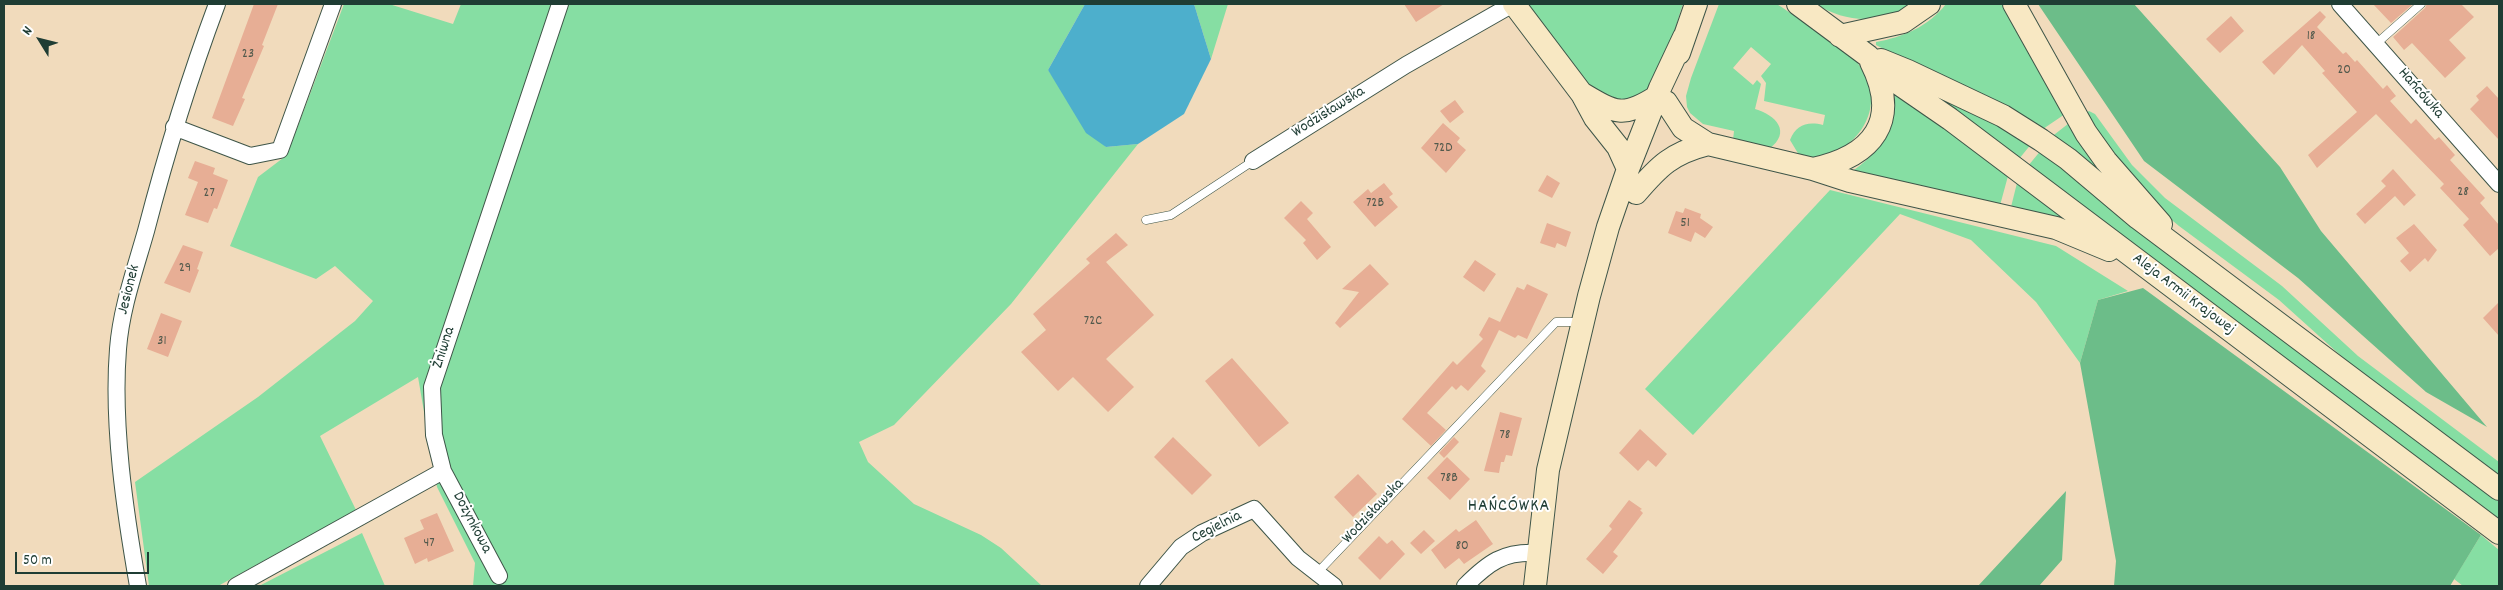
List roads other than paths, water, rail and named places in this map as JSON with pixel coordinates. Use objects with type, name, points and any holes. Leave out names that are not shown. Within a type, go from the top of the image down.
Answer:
[{"type":"main road","points":[[1513,4],[1582,94],[1595,118],[1618,147],[1628,168]]},
{"type":"main road","points":[[1535,586],[1543,501],[1553,446],[1608,227],[1628,168],[1661,99],[1696,4]]},
{"type":"main road","name":"Aleja Armii Krajowej","points":[[1798,4],[1868,56],[1890,77],[1950,119],[2499,533]]},
{"type":"main road","points":[[1840,36],[1903,22],[1929,4]]},
{"type":"main road","points":[[2014,4],[2086,133],[2106,161],[2148,207],[2182,251]]},
{"type":"main road","points":[[1813,169],[1832,165],[1859,153],[1872,140],[1880,123],[1883,103],[1881,86],[1868,56]]},
{"type":"main road","name":"Aleja Armii Krajowej","points":[[1868,56],[1908,70],[2023,128],[2068,159],[2138,218],[2499,489]]},
{"type":"main road","points":[[1582,94],[1611,111],[1636,108],[1661,99]]},
{"type":"main road","points":[[1661,99],[1683,128],[1708,144],[1813,169],[1850,181],[2056,228],[2141,264]]},
{"type":"main road","points":[[1582,332],[1600,300],[1636,193],[1661,99]]},
{"type":"main road","points":[[1636,193],[1667,160],[1683,150],[1708,144]]},
{"type":"street","name":"Jesionek","points":[[138,586],[120,449],[117,392],[118,348],[123,314],[174,127],[217,4]]},
{"type":"street","points":[[174,127],[250,156],[280,150],[333,4]]},
{"type":"street","name":"Żniwna","points":[[443,471],[434,435],[432,387],[560,4]]},
{"type":"street","name":"Wodzisławska","points":[[1253,161],[1406,65],[1513,4]]},
{"type":"street","name":"Hańcówka","points":[[2340,4],[2499,183]]},
{"type":"street","points":[[236,586],[443,471]]},
{"type":"street","name":"Dożynkowa","points":[[443,471],[499,576]]},
{"type":"street","name":"Cegielnia","points":[[1148,586],[1181,547],[1202,533],[1254,509],[1298,558],[1334,586]]},
{"type":"street","points":[[1465,586],[1496,558],[1520,552],[1538,553]]},
{"type":"lane","points":[[2376,44],[2421,4]]},
{"type":"lane","name":"Wodzisławska","points":[[1146,220],[1171,215],[1253,161]]},
{"type":"lane","name":"Wodzisławska","points":[[1318,572],[1556,322],[1582,332]]},
{"type":"water","points":[[1085,4],[1194,4],[1211,59],[1184,114],[1138,144],[1106,147],[1086,133],[1048,70]]},
{"type":"district","name":"HAŃCÓWKA","points":[[1509,508]]}]
